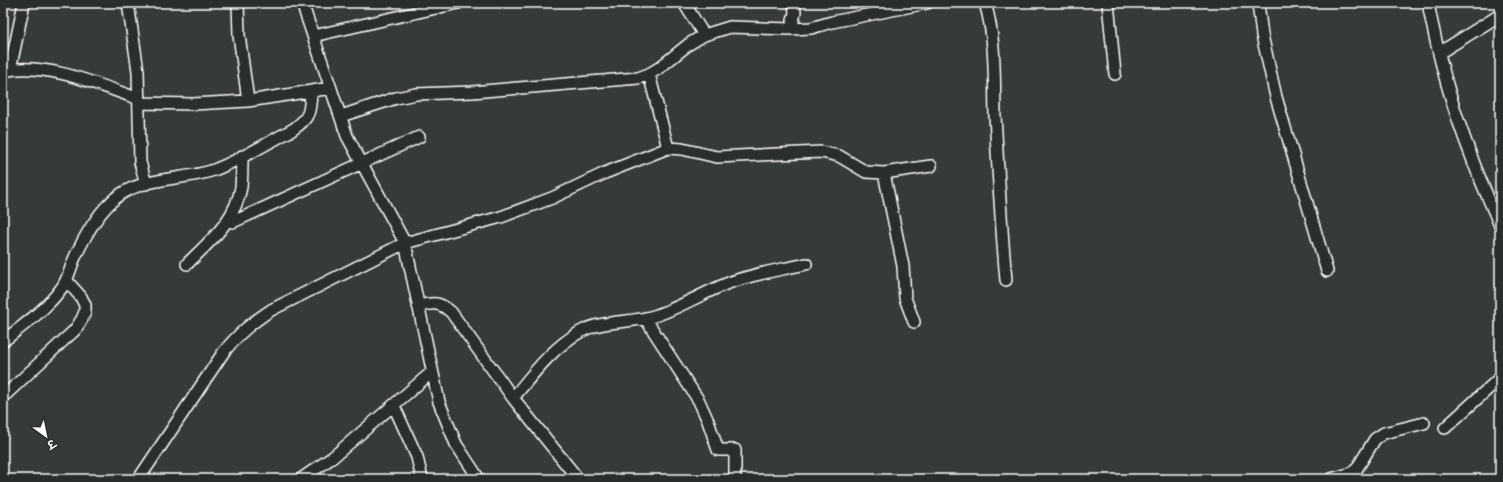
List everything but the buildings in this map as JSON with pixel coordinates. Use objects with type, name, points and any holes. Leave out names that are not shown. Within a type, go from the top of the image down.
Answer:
[{"type":"street","points":[[24,3],[7,71],[28,68],[49,71],[80,79],[139,101],[193,104],[248,101],[331,88]]},
{"type":"street","points":[[128,3],[138,71],[140,162],[146,184]]},
{"type":"street","points":[[238,3],[240,36],[248,101]]},
{"type":"street","points":[[302,3],[347,136],[405,243],[439,402],[456,444],[479,479]]},
{"type":"street","points":[[313,36],[458,3]]},
{"type":"street","points":[[684,3],[704,35]]},
{"type":"street","points":[[791,29],[794,3]]},
{"type":"street","points":[[341,116],[396,98],[416,94],[472,92],[638,78],[649,74],[689,44],[704,35],[730,27],[791,29],[811,28],[832,22],[927,3]]},
{"type":"street","points":[[984,3],[988,14],[993,41],[999,209],[1006,280]]},
{"type":"street","points":[[1108,3],[1115,74]]},
{"type":"street","points":[[1258,3],[1262,35],[1276,97],[1327,271]]},
{"type":"street","points":[[1428,3],[1439,53],[1471,158],[1500,226]]},
{"type":"street","points":[[1439,53],[1500,15]]},
{"type":"street","points":[[649,74],[668,148]]},
{"type":"street","points":[[3,341],[33,317],[54,297],[66,280],[76,254],[94,223],[109,204],[121,194],[156,181],[200,174],[224,166],[302,124],[310,110],[311,92]]},
{"type":"street","points":[[233,222],[419,138]]},
{"type":"street","points":[[140,477],[236,336],[271,310],[405,243],[501,218],[552,198],[605,173],[668,148],[682,149],[717,157],[821,152],[839,156],[866,172],[884,173],[931,166]]},
{"type":"street","points":[[187,264],[217,235],[229,219],[241,188],[242,156]]},
{"type":"street","points":[[884,173],[902,266],[904,298],[914,322]]},
{"type":"street","points":[[513,398],[547,358],[563,343],[581,331],[598,325],[657,315],[727,283],[806,264]]},
{"type":"street","points":[[3,397],[75,330],[82,319],[85,312],[85,305],[81,297],[66,280]]},
{"type":"street","points":[[418,306],[434,303],[443,305],[451,312],[513,398],[578,479]]},
{"type":"street","points":[[644,318],[699,401],[718,450],[735,450],[735,479]]},
{"type":"street","points":[[301,479],[333,457],[432,372]]},
{"type":"street","points":[[1445,428],[1500,379]]},
{"type":"street","points":[[394,406],[418,457],[422,479]]},
{"type":"street","points":[[1331,479],[1349,474],[1356,470],[1375,439],[1384,433],[1424,423]]}]
